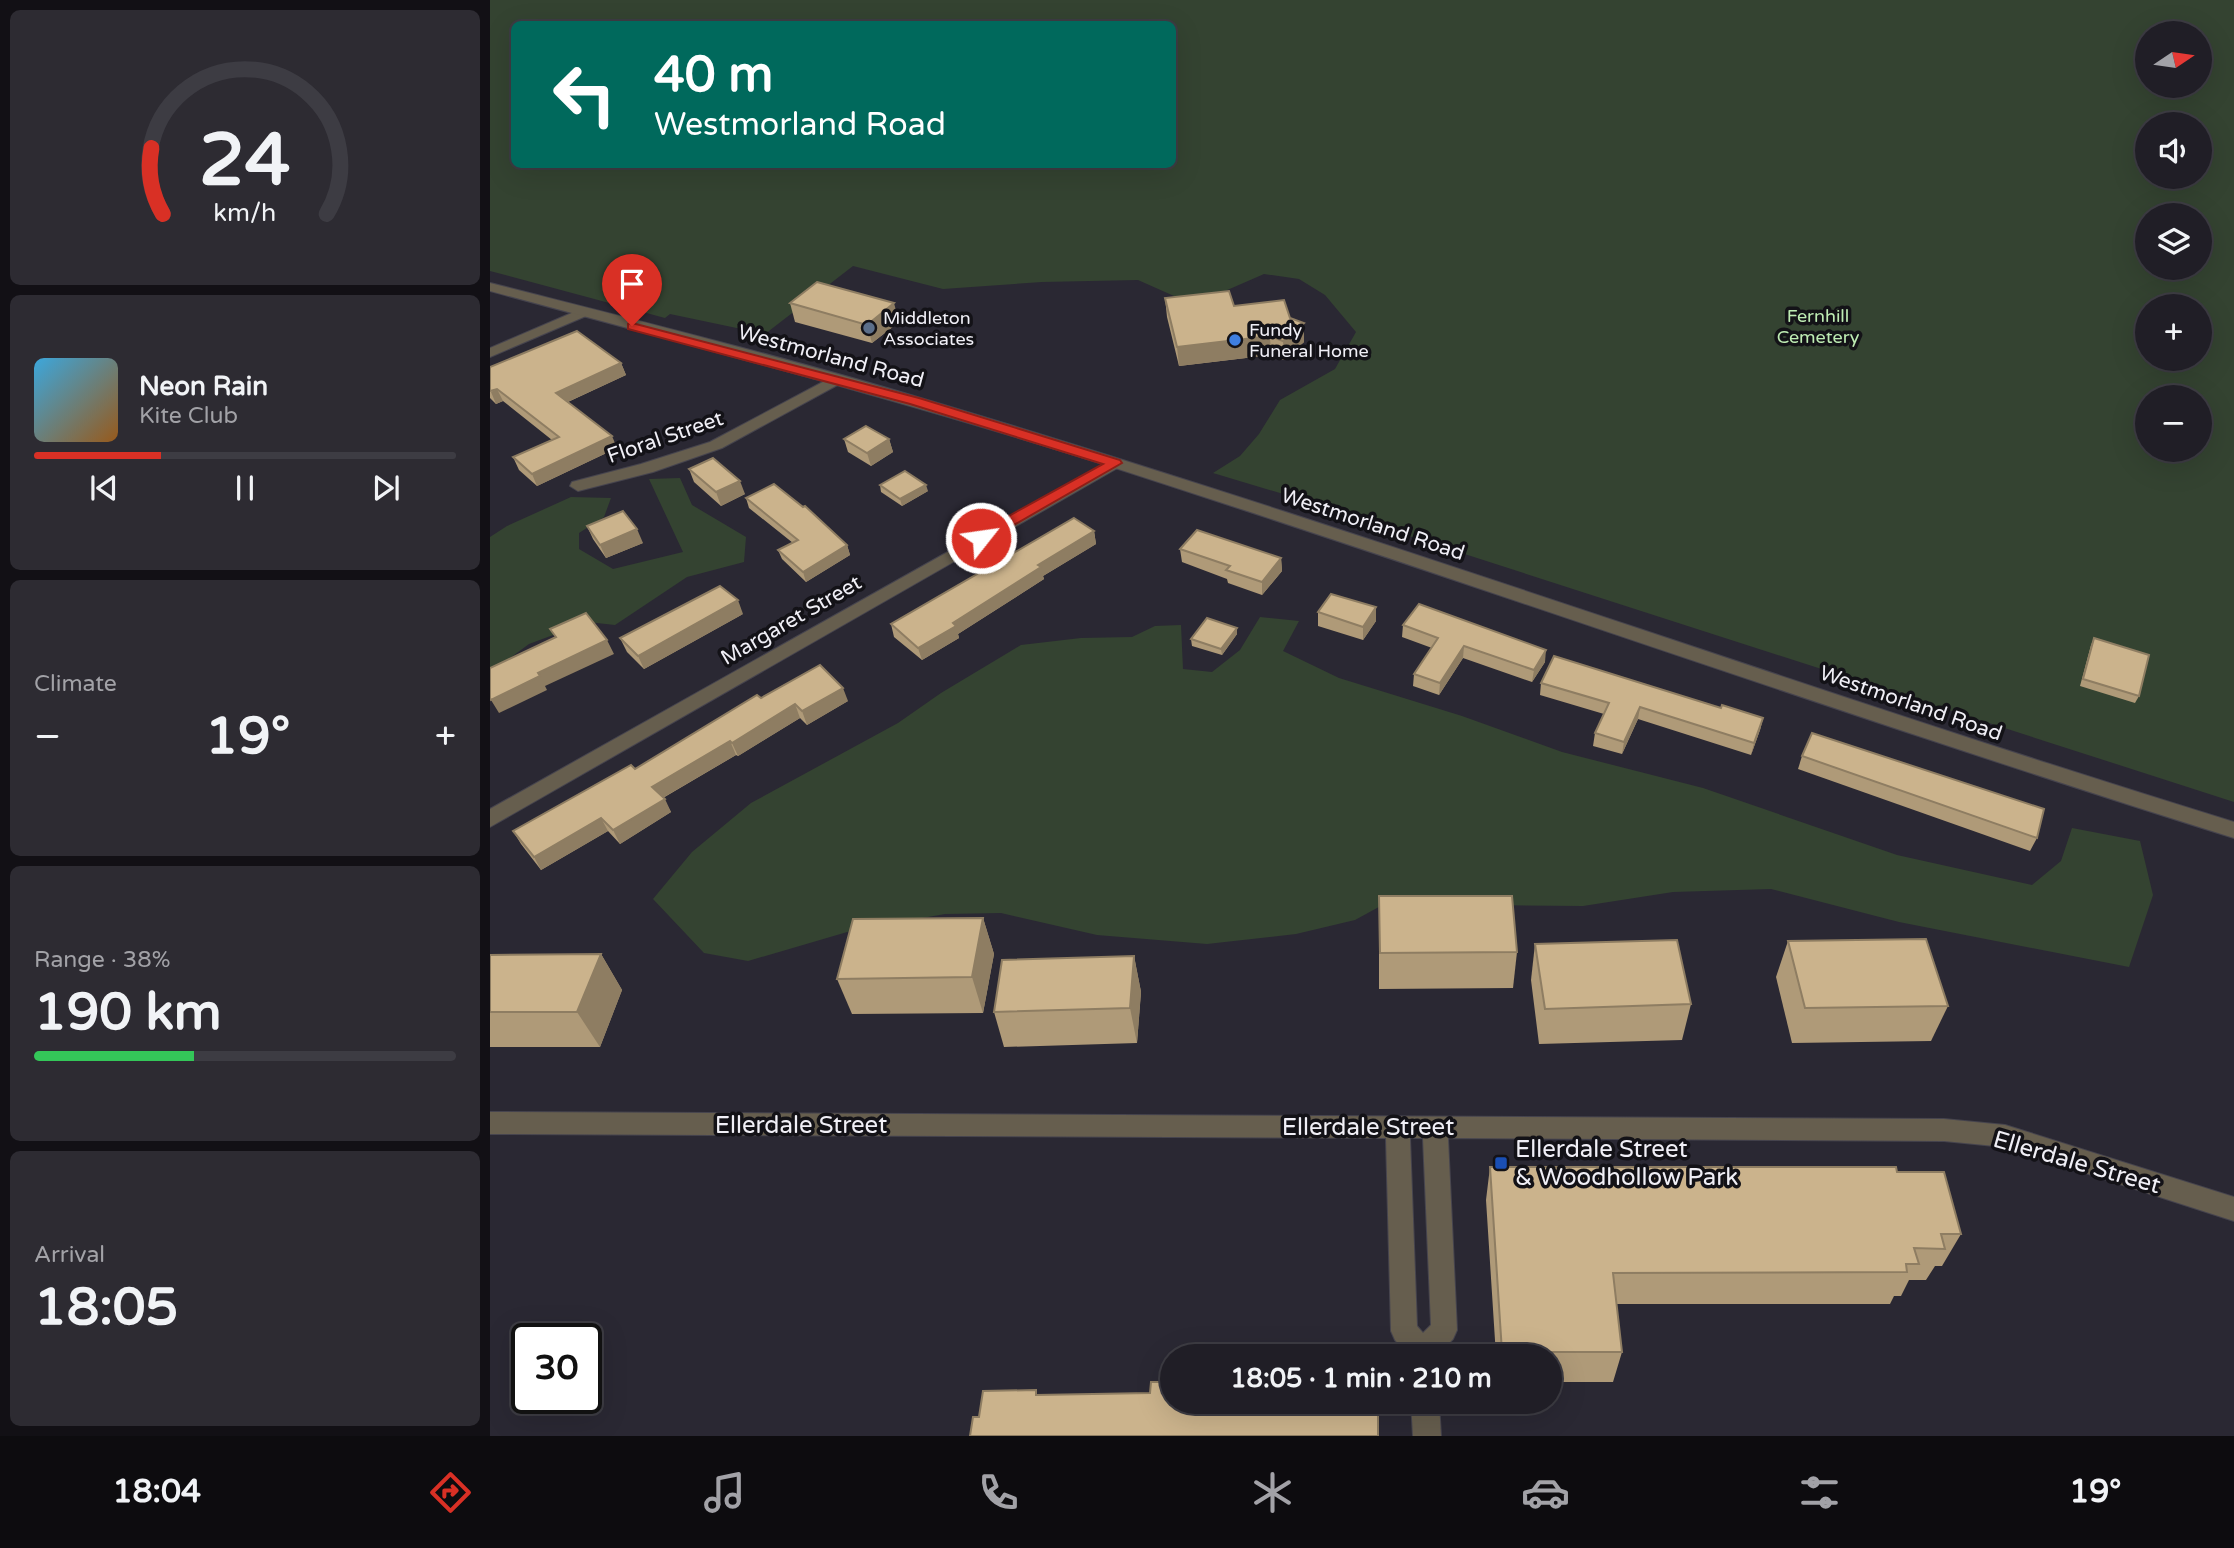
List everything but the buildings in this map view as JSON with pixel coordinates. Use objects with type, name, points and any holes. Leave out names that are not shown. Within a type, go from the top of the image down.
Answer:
[{"type":"street","name":"Westmorland Road","points":[[490,288],[836,380],[1115,463],[1989,754],[2234,830]]},
{"type":"street","points":[[490,353],[581,313]]},
{"type":"street","name":"Floral Street","points":[[578,486],[647,468],[716,445],[836,380]]},
{"type":"street","name":"Margaret Street","points":[[490,819],[1115,463]]},
{"type":"street","name":"Ellerdale Street","points":[[490,1123],[1956,1131],[2005,1136],[2234,1209]]},
{"type":"street","points":[[1398,1127],[1404,1331],[1415,1344]]},
{"type":"street","points":[[1432,1344],[1444,1330],[1435,1127]]},
{"type":"street","points":[[1426,1414],[1427,1436]]},
{"type":"green space","name":"Fernhill Cemetery","points":[[490,0],[2234,0],[2234,802],[1390,530],[1390,526],[1213,473],[1240,456],[1259,434],[1280,400],[1335,369],[1356,332],[1325,295],[1299,279],[1264,274],[1225,291],[1183,300],[1138,280],[1042,282],[943,289],[853,266],[765,334],[670,314],[665,318],[490,271]]},
{"type":"green space","points":[[680,478],[692,505],[746,537],[744,562],[687,577],[615,625],[588,622],[529,644],[490,673],[490,537],[507,526],[571,497],[611,498],[604,517],[579,533],[579,549],[613,569],[683,552],[649,479]]},
{"type":"green space","points":[[1260,617],[1299,621],[1283,651],[1339,678],[1462,716],[1562,752],[1703,788],[1897,855],[2032,885],[2061,861],[2072,828],[2140,841],[2153,895],[2129,967],[1899,922],[1771,889],[1673,892],[1583,906],[1488,905],[1399,896],[1355,920],[1296,934],[1207,944],[1097,935],[1001,913],[945,914],[854,930],[748,961],[704,953],[653,899],[692,852],[751,803],[898,723],[941,693],[1021,645],[1081,638],[1132,637],[1155,626],[1181,625],[1183,669],[1212,672],[1240,650]]},
{"type":"place","name":"Middleton Associates","points":[[869,328]]},
{"type":"place","name":"Fundy Funeral Home","points":[[1235,340]]},
{"type":"place","name":"Ellerdale Street & Woodhollow Park","points":[[1501,1163]]},
{"type":"route","points":[[632,326],[914,401],[1115,463],[981,538]]}]
